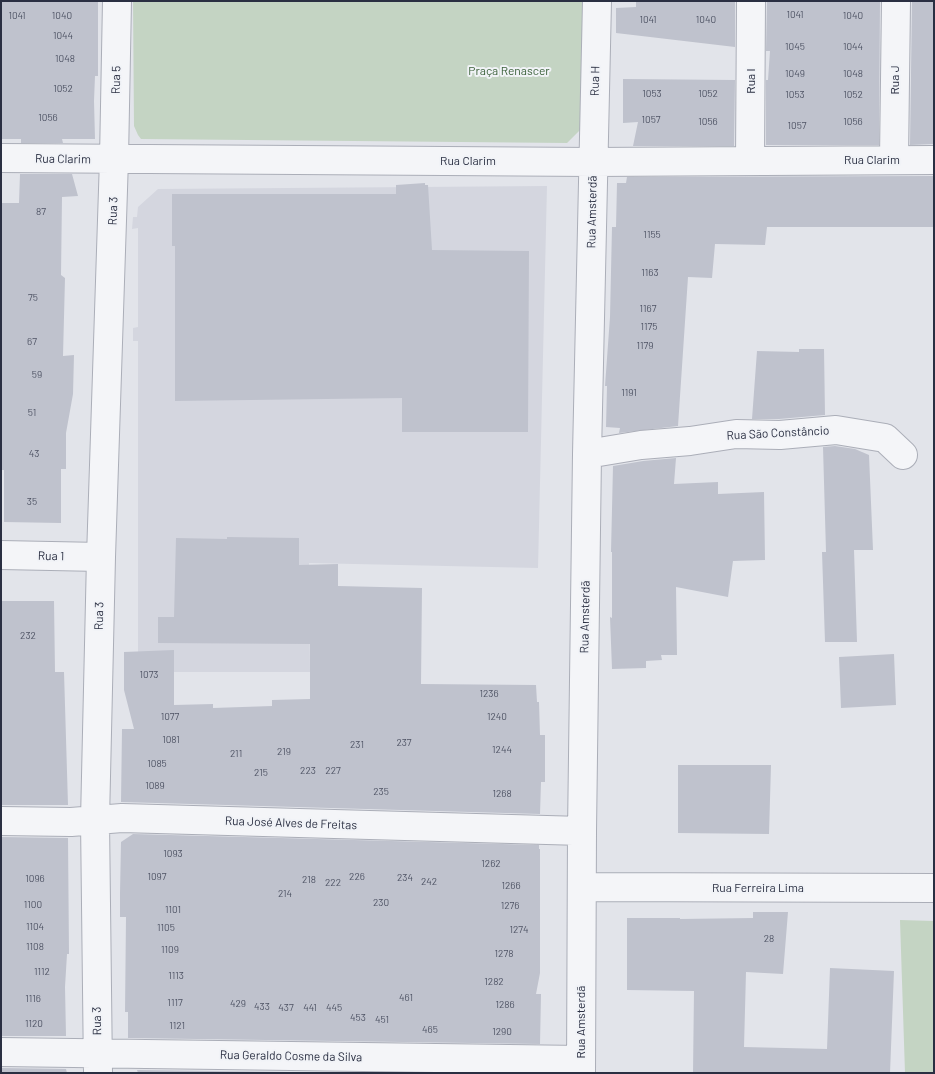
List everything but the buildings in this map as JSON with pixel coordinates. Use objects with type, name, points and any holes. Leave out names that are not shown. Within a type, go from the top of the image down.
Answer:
[{"type":"street","name":"Rua 5","points":[[114,159],[117,1]]},
{"type":"street","name":"Rua H","points":[[593,162],[597,1]]},
{"type":"street","name":"Rua I","points":[[750,161],[751,1]]},
{"type":"street","name":"Rua J","points":[[894,159],[896,1]]},
{"type":"street","name":"Rua Clarim","points":[[1,158],[593,162],[934,160]]},
{"type":"street","name":"Rua 3","points":[[98,1063],[95,820],[101,557],[114,159]]},
{"type":"street","name":"Rua Amsterdã","points":[[581,1067],[582,831],[593,162]]},
{"type":"street","name":"Rua São Constâncio","points":[[588,454],[640,445],[690,442],[736,434],[780,435],[836,430],[885,438],[903,455]]},
{"type":"street","name":"Rua 1","points":[[1,555],[101,557]]},
{"type":"street","name":"Rua José Alves de Freitas","points":[[1,821],[70,822],[122,818],[582,831]]},
{"type":"street","name":"Rua Ferreira Lima","points":[[582,887],[934,888]]},
{"type":"street","name":"Rua Geraldo Cosme da Silva","points":[[1,1052],[98,1063],[581,1067]]},
{"type":"shaded area","points":[[547,186],[538,568],[309,563],[310,672],[149,672],[138,654],[138,341],[133,341],[133,328],[138,327],[138,228],[132,229],[133,217],[137,217],[138,207],[158,189]]},
{"type":"green space","name":"Praça Renascer","points":[[133,1],[582,1],[582,124],[580,130],[567,143],[141,139],[134,126]]},
{"type":"green space","points":[[900,920],[934,921],[934,1073],[905,1073]]}]
